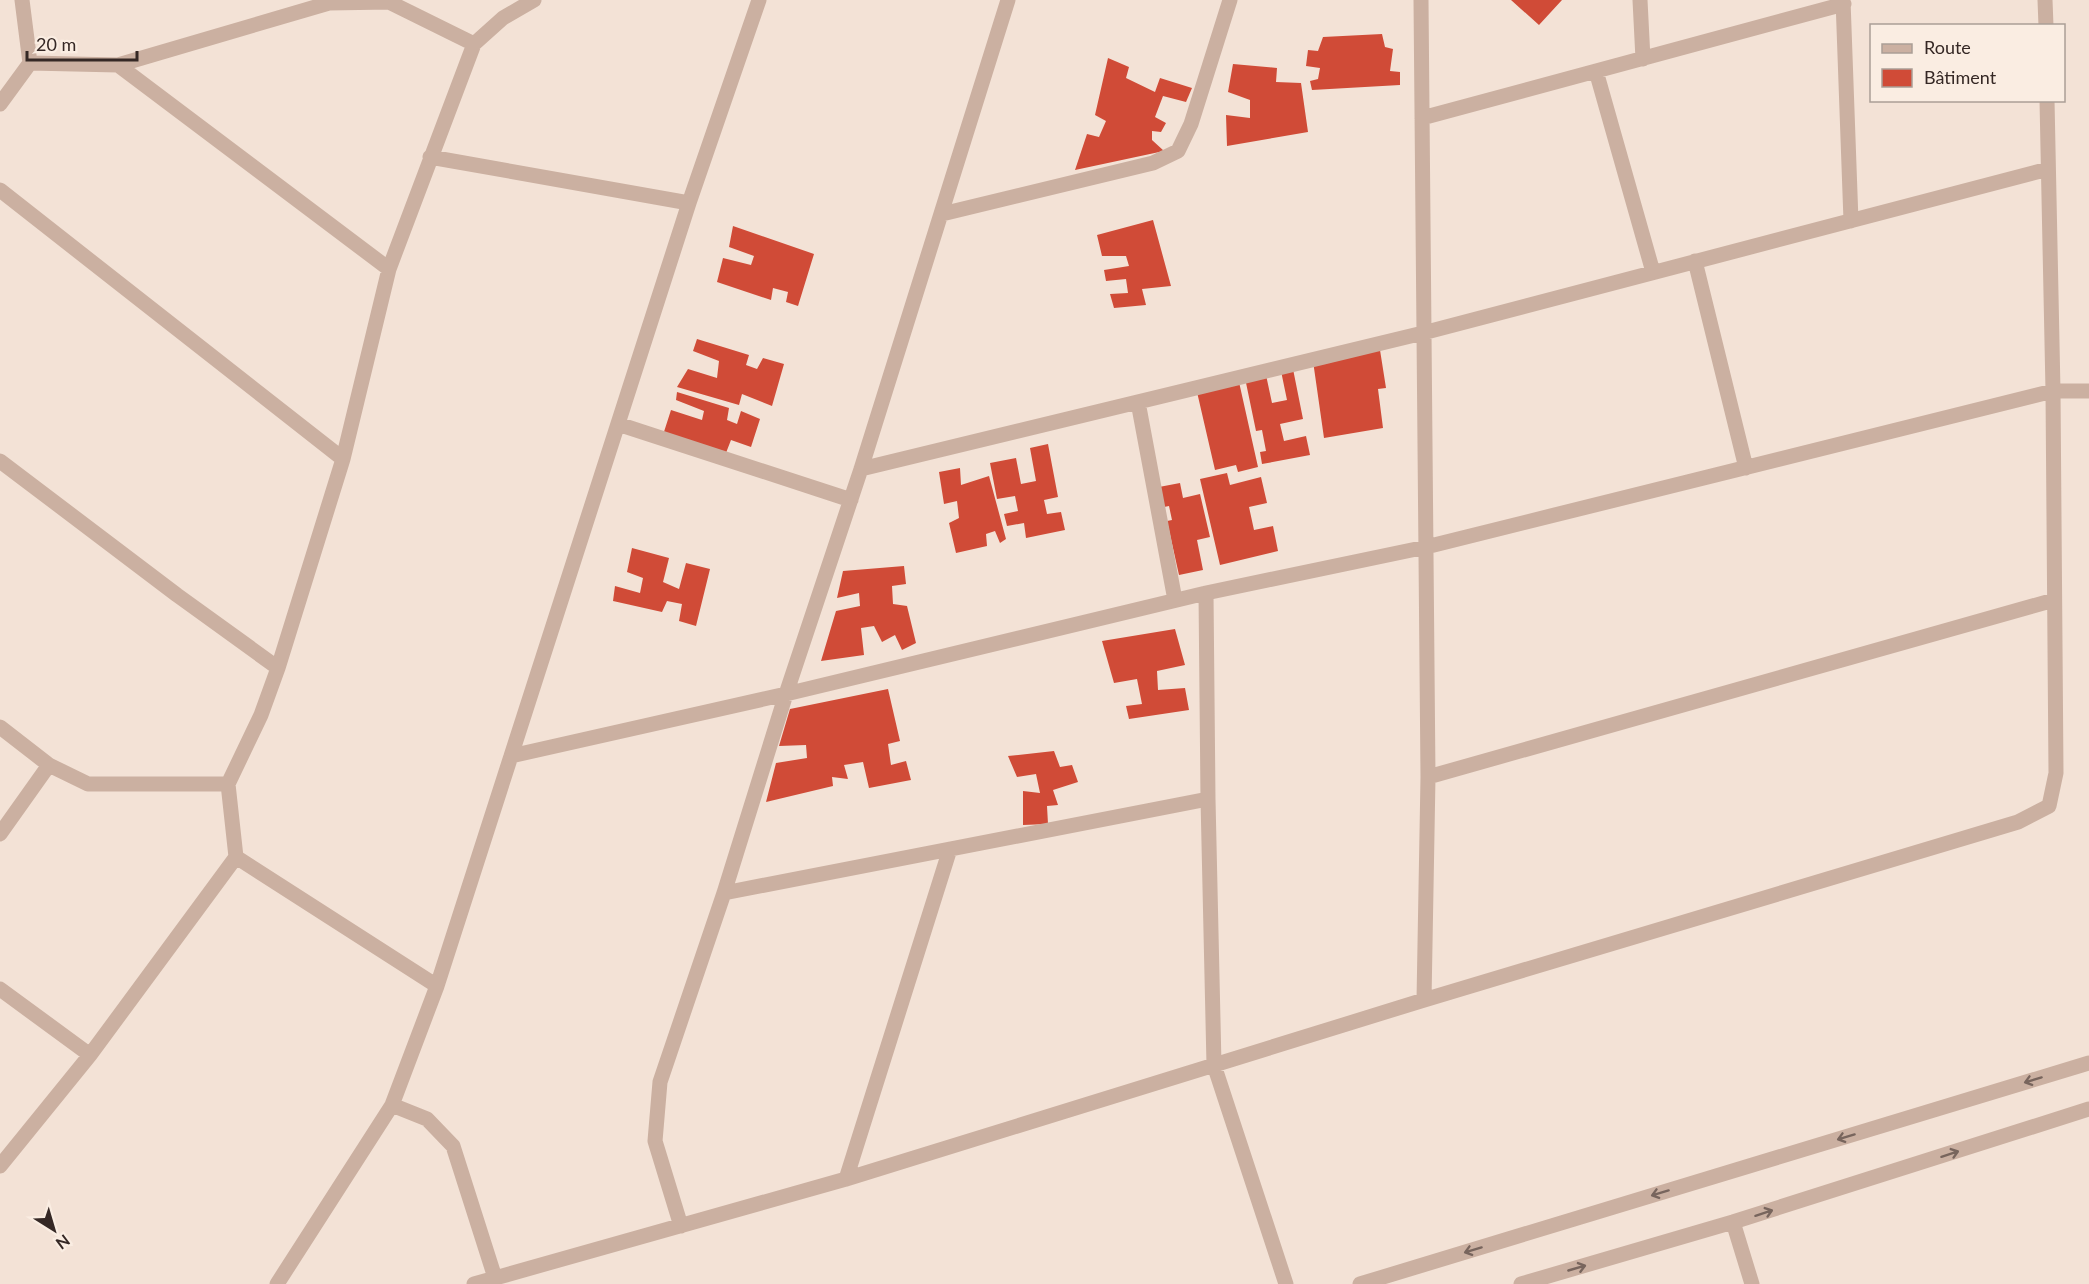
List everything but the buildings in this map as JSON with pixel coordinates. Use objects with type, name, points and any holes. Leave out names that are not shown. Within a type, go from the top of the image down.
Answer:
[{"type":"street","points":[[0,104],[30,63],[22,0]]},
{"type":"street","points":[[0,1166],[90,1055],[236,857],[228,784],[261,715],[278,668],[344,459],[389,269],[474,44],[503,18],[534,0]]},
{"type":"street","points":[[280,1283],[392,1105],[437,986],[689,203],[759,0]]},
{"type":"street","points":[[681,1226],[655,1141],[660,1082],[724,893],[786,694],[861,469],[1008,0]]},
{"type":"street","points":[[942,214],[1153,163],[1178,151],[1191,124],[1230,0]]},
{"type":"street","points":[[1421,0],[1428,777],[1424,1000]]},
{"type":"street","points":[[1640,0],[1643,58]]},
{"type":"street","points":[[2045,0],[2046,24]]},
{"type":"street","points":[[1422,118],[1844,2],[1851,221]]},
{"type":"street","points":[[30,63],[118,65],[328,3],[389,3],[474,44]]},
{"type":"street","points":[[118,65],[389,269]]},
{"type":"street","points":[[1596,71],[1653,273]]},
{"type":"street","points":[[474,1284],[497,1281],[846,1179],[1424,1000],[2019,822],[2049,806],[2056,773],[2053,392],[2047,102]]},
{"type":"street","points":[[430,157],[689,203]]},
{"type":"street","points":[[861,469],[1423,333],[2048,169]]},
{"type":"street","points":[[0,190],[344,459]]},
{"type":"street","points":[[1695,261],[1746,468]]},
{"type":"street","points":[[511,756],[786,694],[1175,600],[1426,547],[2053,392],[2089,392]]},
{"type":"street","points":[[1138,402],[1175,600]]},
{"type":"street","points":[[618,424],[851,500]]},
{"type":"street","points":[[0,461],[177,596],[278,668]]},
{"type":"street","points":[[1206,593],[1214,1065],[1286,1284]]},
{"type":"street","points":[[1428,777],[2054,600]]},
{"type":"street","points":[[0,727],[50,765],[88,784],[228,784]]},
{"type":"street","points":[[0,834],[50,765]]},
{"type":"street","points":[[724,893],[1208,799]]},
{"type":"street","points":[[846,1179],[950,849]]},
{"type":"street","points":[[236,857],[437,986]]},
{"type":"street","points":[[0,989],[90,1055]]},
{"type":"street","points":[[1360,1284],[2089,1063]]},
{"type":"street","points":[[392,1105],[427,1119],[453,1146],[497,1281]]},
{"type":"street","points":[[1524,1283],[1733,1222],[2089,1109]]},
{"type":"street","points":[[1733,1222],[1752,1284]]}]
